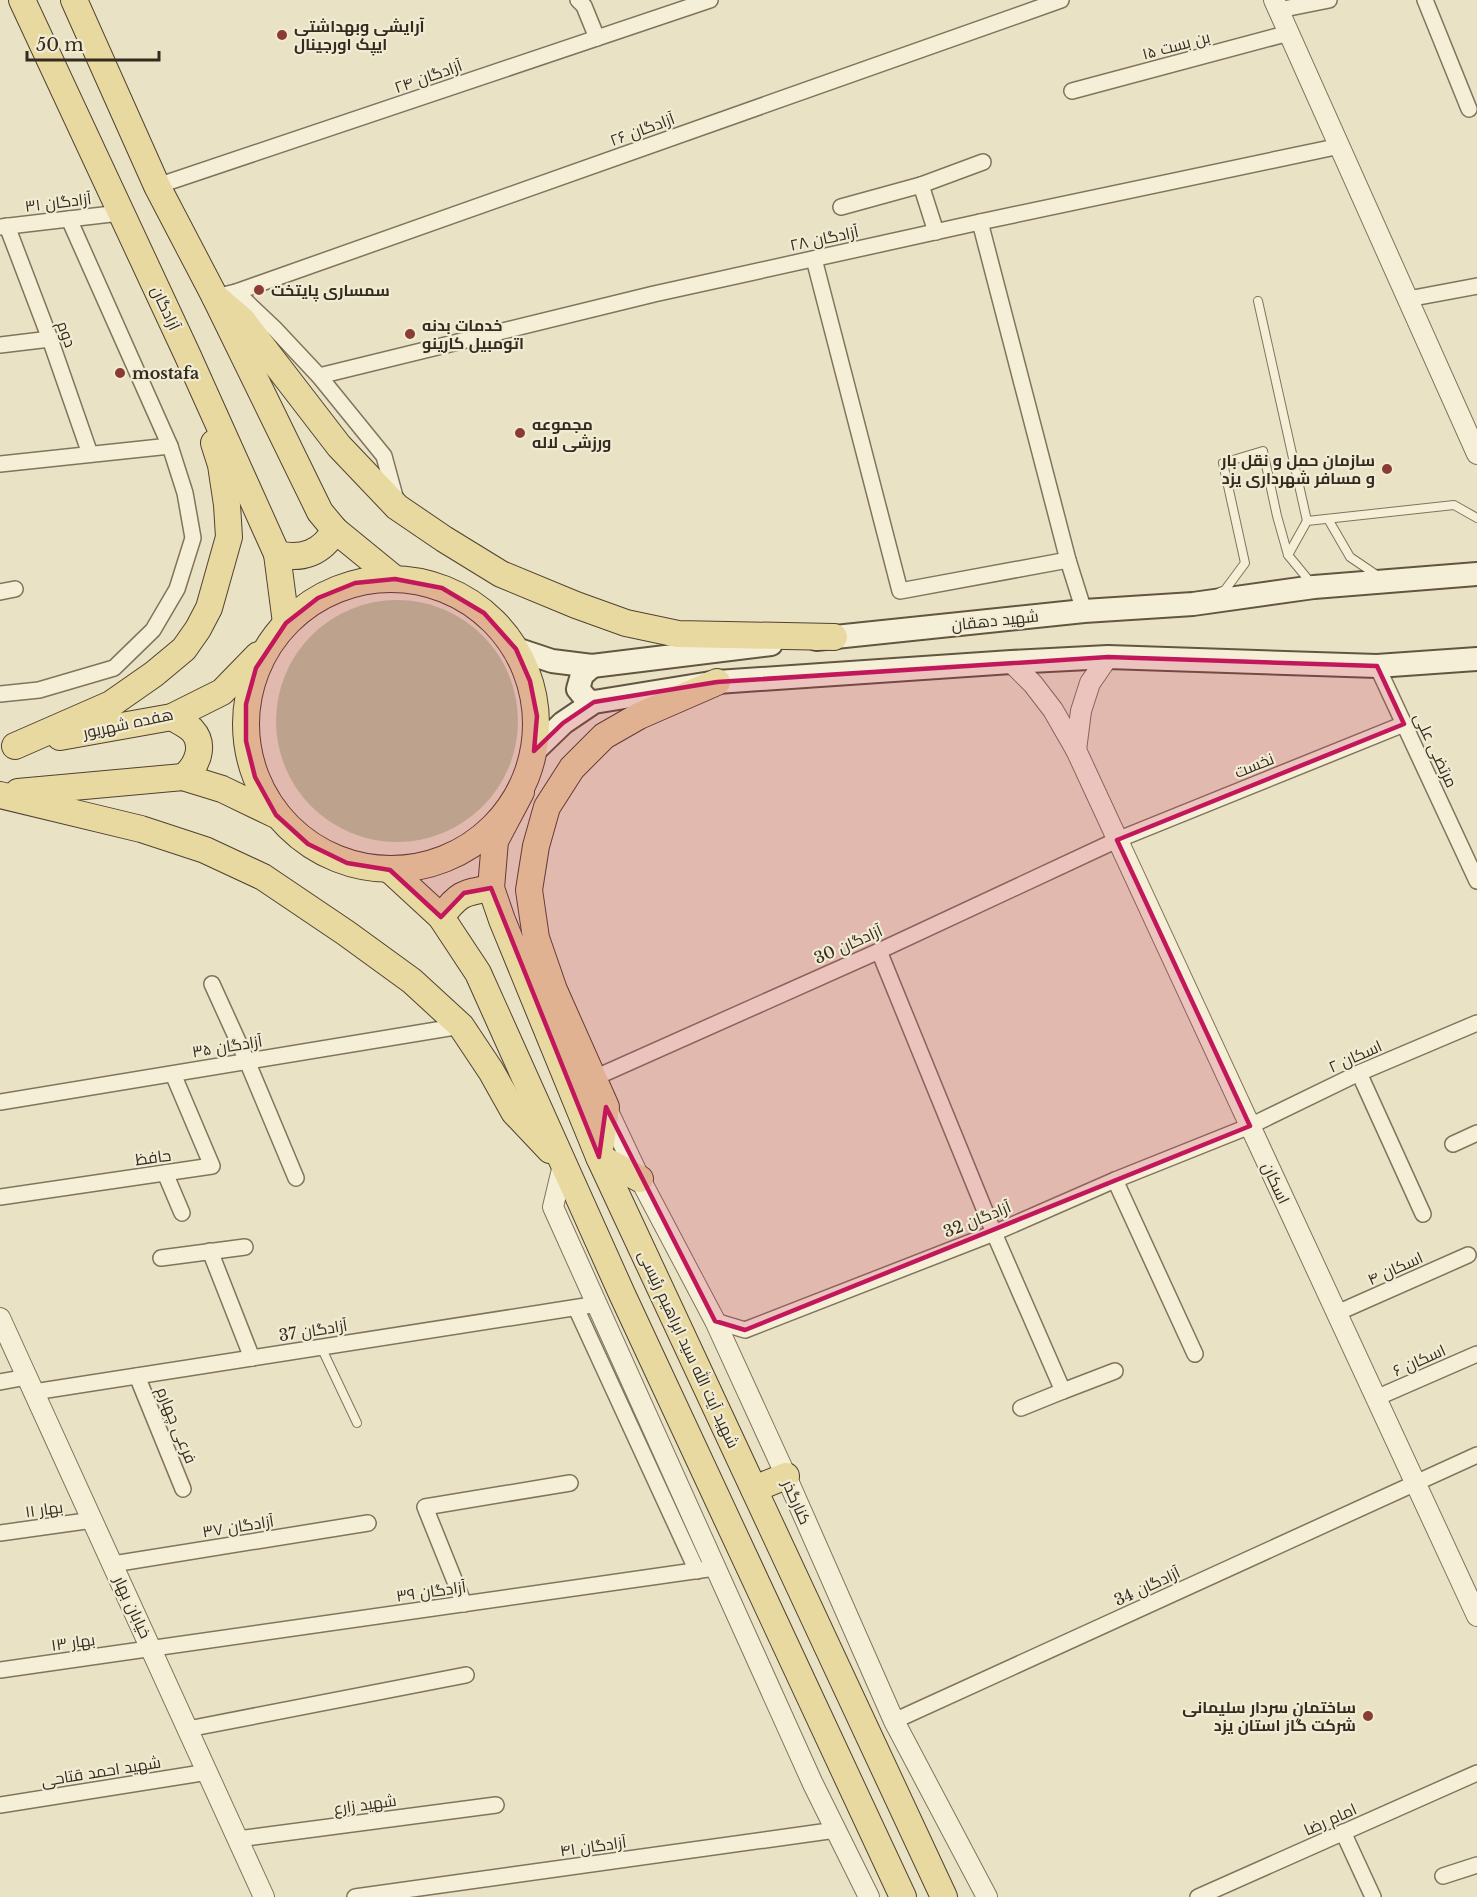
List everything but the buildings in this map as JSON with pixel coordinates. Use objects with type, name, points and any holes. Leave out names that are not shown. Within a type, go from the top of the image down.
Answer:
[{"type":"main road","name":"آزادگان","points":[[22,0],[278,554],[286,623]]},
{"type":"main road","points":[[74,0],[157,186],[226,295],[242,320],[339,446],[397,507],[501,574],[626,623],[678,634],[834,637]]},
{"type":"main road","points":[[226,295],[320,512],[334,530],[394,579]]},
{"type":"main road","points":[[8,747],[111,704],[154,674],[184,649],[209,608],[229,537],[227,505],[221,465],[187,354]]},
{"type":"main road","points":[[278,554],[295,557],[312,553],[325,544],[334,530]]},
{"type":"main road","name":"شهید دهقان","points":[[516,649],[552,661],[592,666],[834,637],[1084,611],[1193,604],[1314,587],[1477,574]]},
{"type":"main road","points":[[0,795],[183,777],[222,789],[276,815],[308,844],[347,863],[390,870],[430,865],[467,849],[498,824],[521,792],[534,751],[537,716],[530,681],[516,649],[484,613],[442,588],[394,579],[355,583],[318,598],[286,623],[269,644],[256,669],[246,704],[246,741],[255,777],[276,815]]},
{"type":"main road","name":"هفده شهریور","points":[[8,747],[171,717],[222,692],[269,644]]},
{"type":"main road","points":[[534,751],[562,723],[594,702],[717,682],[1108,657],[1377,666],[1477,659]]},
{"type":"main road","points":[[592,666],[582,675],[578,689],[587,700],[594,702]]},
{"type":"main road","points":[[640,1179],[599,1157],[606,1107],[554,990],[536,938],[529,890],[536,846],[547,807],[572,768],[604,736],[639,716],[717,682]]},
{"type":"main road","points":[[171,717],[192,729],[199,741],[195,764],[192,770],[183,777]]},
{"type":"main road","name":"شهید آیت الله سید ابراهیم رئیسی","points":[[521,792],[495,841],[491,888],[509,938],[599,1157],[944,1897]]},
{"type":"main road","points":[[0,795],[141,829],[205,850],[263,877],[412,981],[461,1026],[491,1071],[514,1112],[563,1165]]},
{"type":"main road","points":[[390,870],[441,917],[478,973],[632,1316],[903,1897]]},
{"type":"main road","points":[[441,917],[464,892],[491,888]]},
{"type":"main road","points":[[754,1489],[786,1476]]},
{"type":"street","points":[[578,0],[584,6],[597,38]]},
{"type":"street","name":"۲۴ آزادگان","points":[[157,186],[710,0]]},
{"type":"street","name":"۲۶ آزادگان","points":[[226,295],[1061,0]]},
{"type":"street","points":[[1329,0],[1277,5],[1475,447]]},
{"type":"street","points":[[1425,0],[1469,109]]},
{"type":"street","name":"بن بست ۱۵","points":[[1072,92],[1289,33]]},
{"type":"street","name":"۲۸ آزادگان","points":[[319,376],[654,294],[1340,146]]},
{"type":"street","points":[[841,207],[921,186],[983,162]]},
{"type":"street","points":[[921,186],[936,232]]},
{"type":"street","name":"۳۱ آزادگان","points":[[3,227],[120,213]]},
{"type":"street","points":[[0,694],[39,690],[114,668],[153,630],[177,589],[193,538],[185,493],[170,446],[69,219]]},
{"type":"street","points":[[980,222],[1068,560],[1084,611]]},
{"type":"street","name":"دوم","points":[[3,227],[50,339],[90,454]]},
{"type":"street","points":[[813,259],[900,591],[1068,560]]},
{"type":"street","points":[[1408,299],[1477,286]]},
{"type":"street","points":[[226,295],[274,328],[319,376],[384,456],[397,507]]},
{"type":"street","points":[[0,345],[50,339]]},
{"type":"street","points":[[0,464],[170,446]]},
{"type":"street","points":[[1076,750],[1081,711],[1090,683],[1108,657]]},
{"type":"street","name":"اسکان","points":[[1011,662],[1033,684],[1053,710],[1076,750],[1477,1616]]},
{"type":"street","name":"مرتضی علی","points":[[1377,666],[1477,881]]},
{"type":"street","name":"نخست","points":[[1117,840],[1404,724]]},
{"type":"street","name":"آزادگان 30","points":[[592,1079],[879,951],[1117,840]]},
{"type":"street","points":[[879,951],[994,1233],[1063,1391]]},
{"type":"street","points":[[212,984],[296,1178]]},
{"type":"street","name":"اسکان ۲","points":[[1250,1126],[1359,1073],[1477,1023]]},
{"type":"street","name":"آزادگان ۳۵","points":[[0,1102],[461,1026]]},
{"type":"street","points":[[1359,1073],[1423,1214]]},
{"type":"street","name":"حافظ","points":[[0,1197],[212,1166],[173,1074]]},
{"type":"street","name":"کنارگذر","points":[[606,1107],[640,1179],[715,1321],[894,1721],[987,1897]]},
{"type":"street","name":"آزادگان 32","points":[[715,1321],[745,1330],[994,1233],[1115,1180],[1250,1126]]},
{"type":"street","points":[[1454,1144],[1477,1133]]},
{"type":"street","points":[[563,1165],[553,1207],[598,1304],[706,1569]]},
{"type":"street","points":[[165,1173],[182,1213]]},
{"type":"street","points":[[1115,1180],[1195,1354]]},
{"type":"street","points":[[161,1258],[245,1247]]},
{"type":"street","points":[[210,1251],[252,1358]]},
{"type":"street","name":"اسکان ۴","points":[[1337,1313],[1468,1255]]},
{"type":"street","name":"آزادگان 37","points":[[0,1382],[30,1385],[137,1376],[598,1304]]},
{"type":"street","points":[[576,1308],[869,1897]]},
{"type":"street","name":"خیابان بهار","points":[[0,1318],[264,1897]]},
{"type":"street","name":"اسکان ۶","points":[[1376,1398],[1477,1354]]},
{"type":"street","points":[[1021,1408],[1114,1371]]},
{"type":"street","name":"فرعی چهارم","points":[[137,1376],[183,1489]]},
{"type":"street","name":"آزادگان 34","points":[[894,1721],[1477,1455]]},
{"type":"street","points":[[464,1604],[425,1507],[570,1483]]},
{"type":"street","name":"بهار ۱۱","points":[[0,1533],[93,1520]]},
{"type":"street","name":"آزادگان ۳۷","points":[[113,1564],[368,1523]]},
{"type":"street","name":"آزادگان ۳۹","points":[[152,1649],[706,1569]]},
{"type":"street","name":"بهار ۱۳","points":[[0,1670],[152,1649]]},
{"type":"street","points":[[188,1729],[466,1676]]},
{"type":"street","name":"شهید احمد قتاحی","points":[[0,1805],[207,1772]]},
{"type":"street","name":"امام رضا","points":[[1198,1897],[1477,1773]]},
{"type":"street","name":"شهید زارع","points":[[238,1839],[496,1805]]},
{"type":"street","name":"آزادگان ۴۱","points":[[355,1897],[836,1830]]},
{"type":"street","points":[[1343,1832],[1373,1897]]},
{"type":"street","points":[[1443,1876],[1477,1865]]},
{"type":"lane","points":[[1258,302],[1307,521],[1288,555]]},
{"type":"lane","points":[[1193,604],[1225,590],[1245,563],[1223,463],[1263,451],[1276,516],[1288,555],[1314,587]]},
{"type":"lane","points":[[1307,521],[1454,505],[1477,518]]},
{"type":"lane","points":[[1328,519],[1350,558],[1384,580]]},
{"type":"lane","points":[[321,1347],[357,1423]]},
{"type":"highlighted area","points":[[395,579],[442,588],[484,613],[516,649],[530,681],[537,716],[534,751],[563,723],[594,702],[717,682],[1108,657],[1377,666],[1404,724],[1117,840],[1250,1126],[745,1330],[715,1321],[606,1107],[599,1157],[491,888],[464,893],[441,917],[390,870],[347,863],[308,844],[276,815],[255,777],[246,741],[246,704],[256,668],[286,623],[318,598],[355,583]]},
{"type":"green space","points":[[397,600],[432,605],[443,609],[474,628],[490,644],[513,686],[518,721],[513,756],[509,767],[490,798],[474,814],[432,837],[397,842],[362,837],[351,833],[320,814],[304,798],[281,756],[276,721],[281,686],[285,675],[304,644],[320,628],[362,605]]},
{"type":"place","name":"آرایشی وبهداشتی ایپک اورجینال","points":[[282,35]]},
{"type":"place","name":"سمساری پایتخت","points":[[259,290]]},
{"type":"place","name":"خدمات بدنه اتومبیل کارینو","points":[[410,334]]},
{"type":"place","name":"mostafa","points":[[120,373]]},
{"type":"place","name":"مجموعه ورزشی لاله","points":[[520,433]]},
{"type":"place","name":"سازمان حمل و نقل بار و مسافر شهرداری یزد","points":[[1387,469]]},
{"type":"place","name":"ساختمان سردار سلیمانی شرکت گاز استان یزد","points":[[1368,1716]]}]
